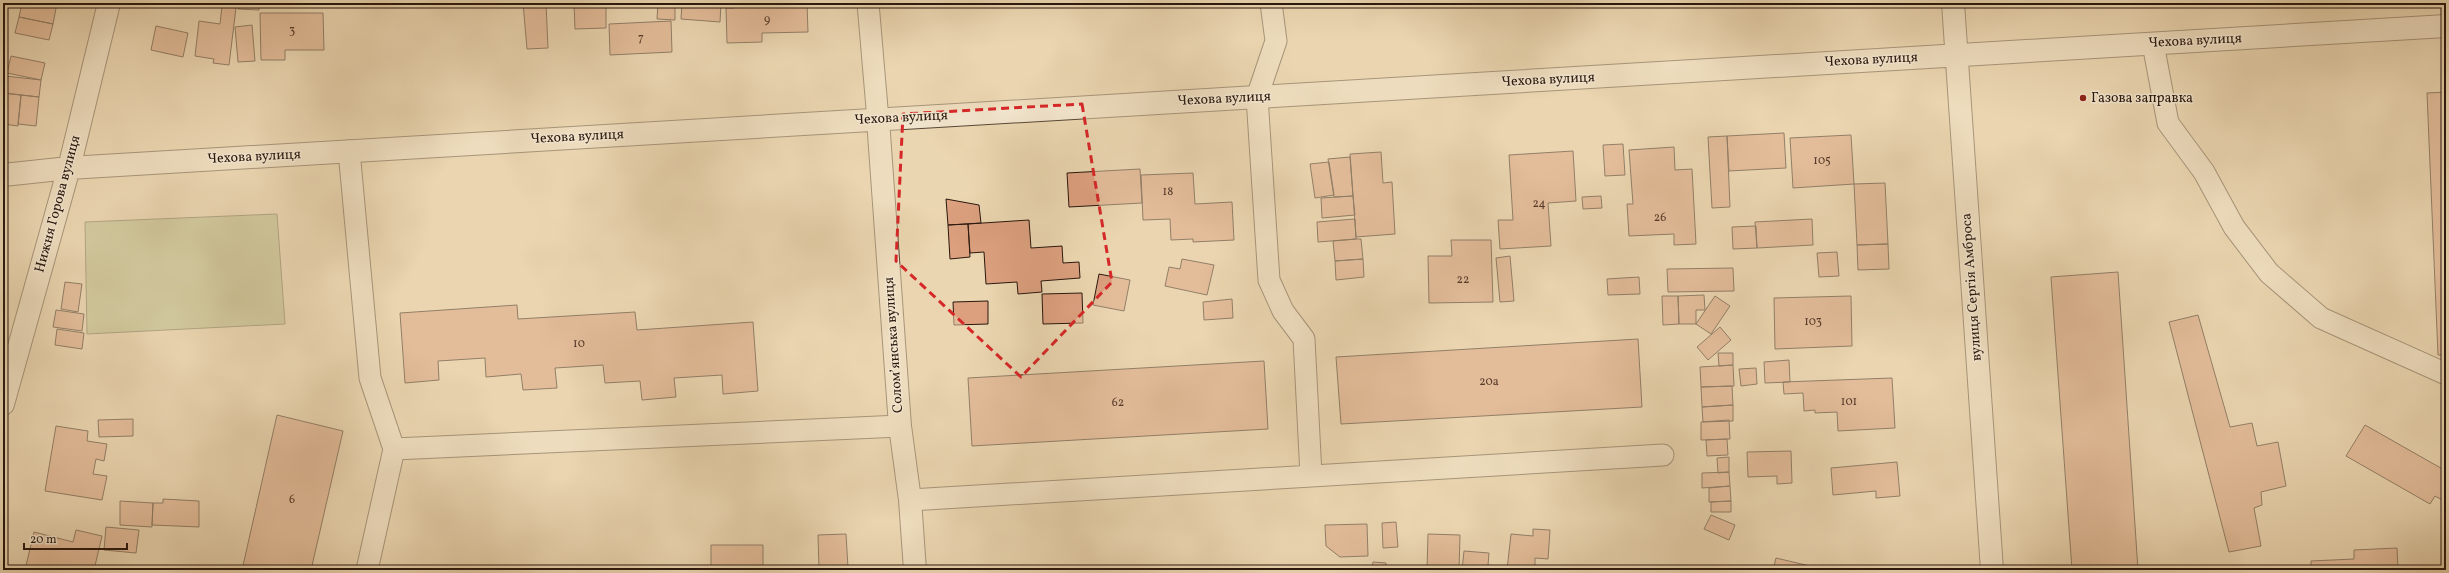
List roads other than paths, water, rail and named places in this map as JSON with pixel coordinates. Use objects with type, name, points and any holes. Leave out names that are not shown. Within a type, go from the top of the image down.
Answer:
[{"type":"street","name":"Нижня Горова вулиця","points":[[3,404],[69,168],[109,3]]},
{"type":"street","name":"вулиця Сергія Амброса","points":[[1953,3],[1992,570]]},
{"type":"street","name":"Чехова вулиця","points":[[4,178],[69,168],[2446,26]]},
{"type":"street","name":"Соломʼянська вулиця","points":[[878,120],[900,426],[910,500],[915,570]]},
{"type":"lane","points":[[868,3],[878,120]]},
{"type":"lane","points":[[1271,3],[1276,41],[1257,97],[1269,280],[1283,311],[1304,339],[1311,475]]},
{"type":"lane","points":[[2152,44],[2168,123],[2204,172],[2234,227],[2269,273],[2321,318],[2446,374]]},
{"type":"lane","points":[[349,151],[370,378],[394,449],[367,570]]},
{"type":"lane","points":[[394,449],[900,426]]},
{"type":"lane","points":[[910,500],[1663,455]]},
{"type":"place","name":"Газова заправка","points":[[2083,98]]}]
